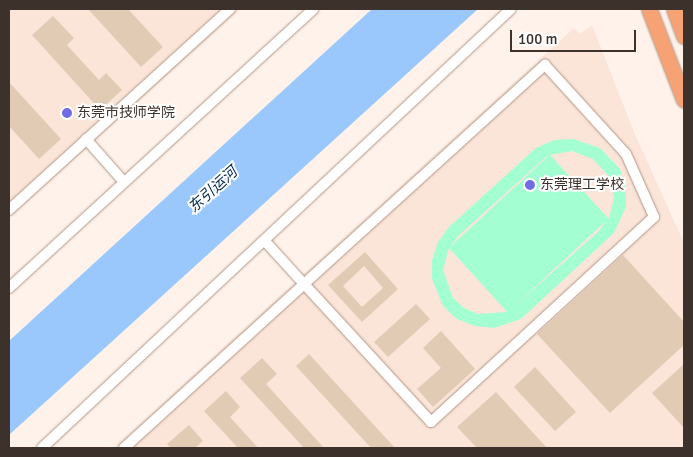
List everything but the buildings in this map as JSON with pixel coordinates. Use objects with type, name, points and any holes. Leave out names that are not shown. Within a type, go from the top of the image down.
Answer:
[{"type":"highway","points":[[649,9],[684,100]]},
{"type":"highway","points":[[674,9],[684,36]]},
{"type":"lane","points":[[9,210],[230,9]]},
{"type":"lane","points":[[9,288],[313,9]]},
{"type":"lane","points":[[42,448],[511,9]]},
{"type":"lane","points":[[124,448],[304,284],[545,65],[626,154],[654,217],[431,422],[304,284],[264,240]]},
{"type":"lane","points":[[86,139],[124,182]]},
{"type":"shaded area","name":"东莞市技师学院","points":[[9,9],[241,9],[9,218]]},
{"type":"shaded area","name":"东莞理工学校","points":[[592,25],[634,132],[684,243],[684,448],[113,448],[574,28],[580,34]]},
{"type":"green space","points":[[573,139],[600,148],[620,169],[626,188],[626,207],[614,233],[521,319],[494,328],[475,326],[457,319],[443,306],[432,279],[432,260],[438,242],[449,227],[536,148],[554,140]],"holes":[[[572,151],[593,159],[608,175],[614,197],[609,219],[550,155]],[[547,156],[451,246],[458,236]],[[606,221],[599,231],[510,310]],[[449,248],[507,312],[478,314],[464,308],[453,298],[443,270]]]},
{"type":"water","name":"东引运河","points":[[372,9],[478,9],[9,435],[9,341]]},
{"type":"place","name":"东莞市技师学院","points":[[67,113]]},
{"type":"place","name":"东莞理工学校","points":[[530,185]]}]
